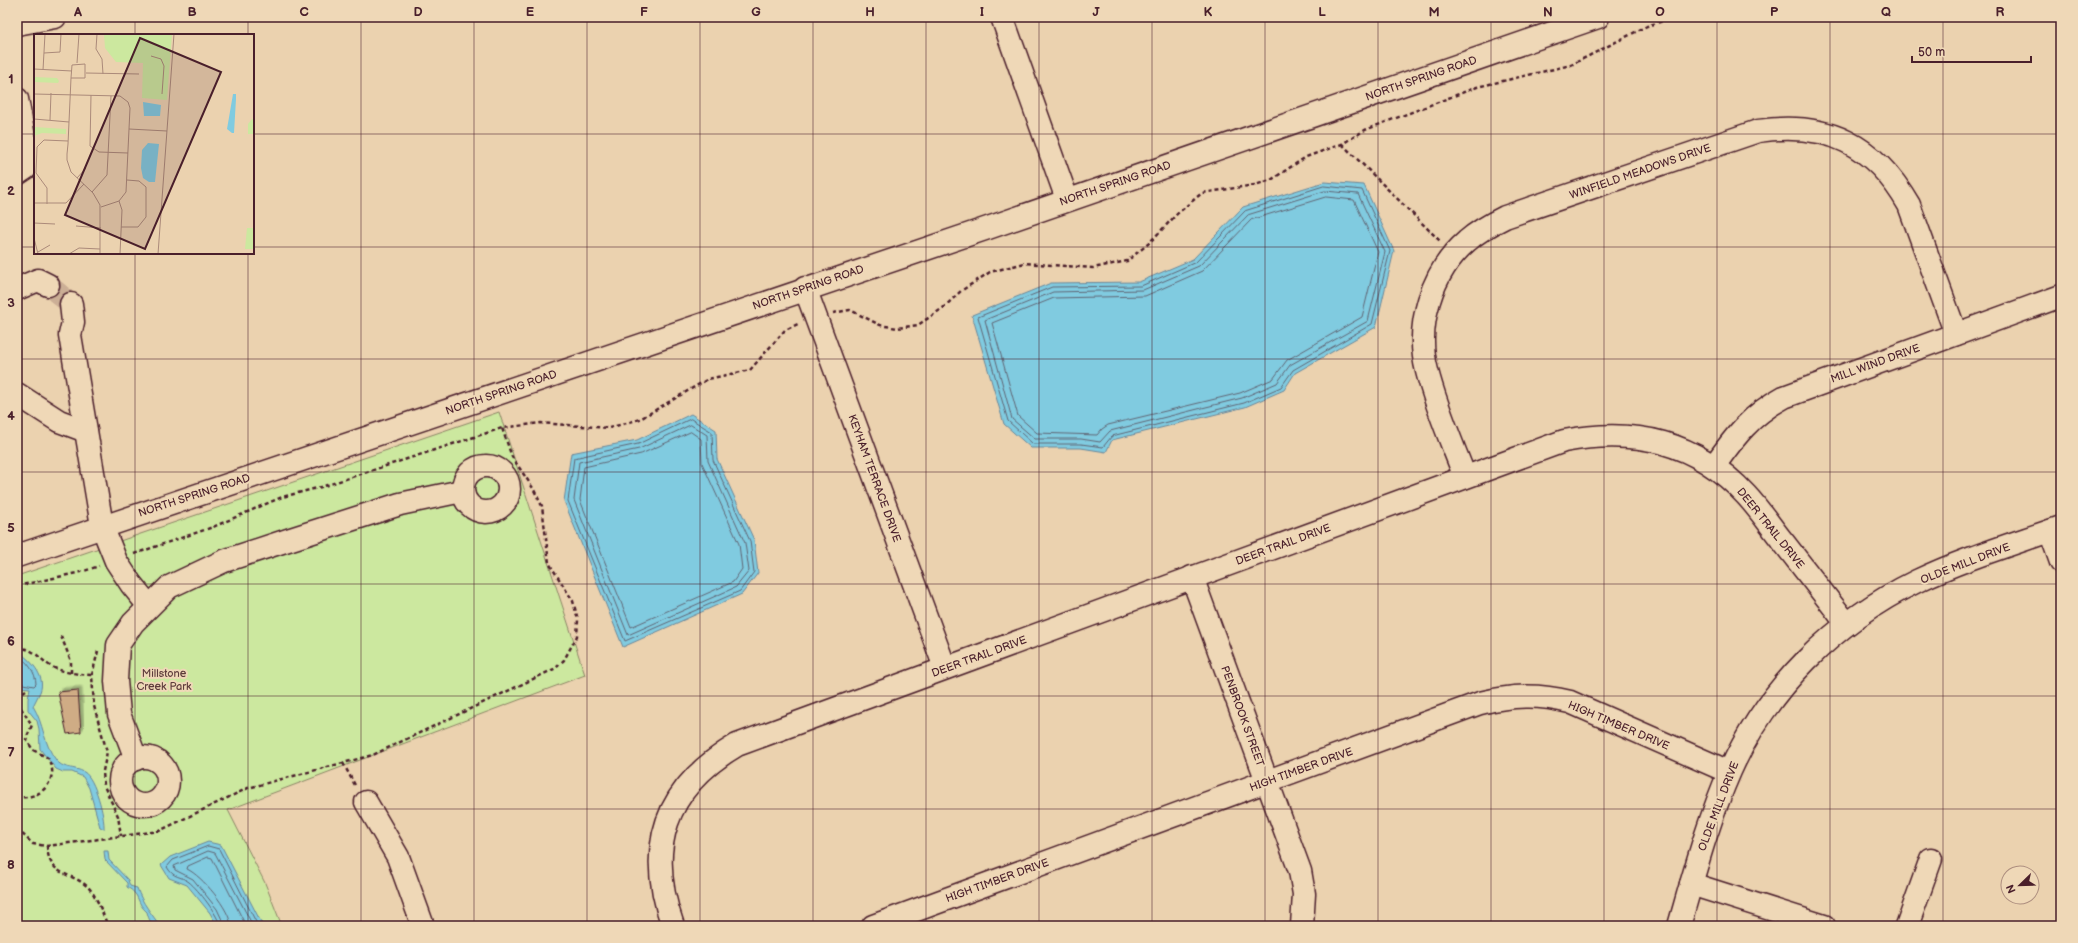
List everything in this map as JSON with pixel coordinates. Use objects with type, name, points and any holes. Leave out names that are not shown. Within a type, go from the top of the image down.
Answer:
[{"type":"street","points":[[17,24],[55,17]]},
{"type":"street","points":[[1002,17],[1067,199]]},
{"type":"street","name":"NORTH SPRING ROAD","points":[[17,556],[1598,17]]},
{"type":"street","points":[[17,99],[28,159],[26,168],[17,174]]},
{"type":"street","name":"WINFIELD MEADOWS DRIVE","points":[[1465,477],[1431,386],[1423,348],[1424,322],[1429,302],[1437,280],[1457,252],[1466,242],[1484,228],[1505,217],[1758,131],[1780,128],[1804,128],[1827,133],[1848,142],[1868,154],[1886,170],[1898,186],[1909,205],[1956,334]]},
{"type":"street","points":[[17,289],[38,280],[48,285]]},
{"type":"street","name":"KEYHAM TERRACE DRIVE","points":[[805,288],[945,668]]},
{"type":"street","name":"MILL WIND DRIVE","points":[[1714,466],[1734,437],[1748,422],[1766,407],[1784,397],[2061,296]]},
{"type":"street","points":[[71,304],[73,322],[70,335],[102,526],[116,561],[131,584],[149,606]]},
{"type":"street","points":[[17,394],[59,421],[86,431]]},
{"type":"street","name":"DEER TRAIL DRIVE","points":[[673,926],[664,902],[660,876],[660,856],[664,833],[678,799],[696,775],[715,758],[737,745],[1192,577],[1564,442],[1592,436],[1620,435],[1651,440],[1692,454],[1714,466],[1747,496],[1847,624]]},
{"type":"street","points":[[136,759],[119,714],[116,681],[118,645],[133,623],[169,587],[224,561],[400,504],[462,491]]},
{"type":"street","points":[[2055,529],[2061,562]]},
{"type":"street","name":"OLDE MILL DRIVE","points":[[1679,926],[1701,852],[1730,772],[1739,753],[1771,700],[1800,666],[1847,624],[1883,599],[1917,581],[1952,566],[2055,529]]},
{"type":"street","name":"PENBROOK STREET","points":[[1192,577],[1300,871],[1304,894],[1302,926]]},
{"type":"street","name":"HIGH TIMBER DRIVE","points":[[873,926],[1480,703],[1502,697],[1523,695],[1548,697],[1570,702],[1730,772]]},
{"type":"street","points":[[366,802],[398,857],[423,926]]},
{"type":"street","points":[[1907,926],[1931,859]]},
{"type":"street","points":[[1691,884],[1824,926]]},
{"type":"path","points":[[17,586],[81,572],[116,561],[213,527],[282,497],[321,488],[502,428],[541,423],[609,428],[640,419],[708,379],[750,370],[785,330],[816,317],[850,310],[880,325],[897,328],[918,325],[990,272],[1025,263],[1093,268],[1127,261],[1148,244],[1178,213],[1202,193],[1266,182],[1306,157],[1342,144],[1365,130],[1477,87],[1571,65],[1647,26],[1676,17]]},
{"type":"path","points":[[1342,144],[1442,242],[1457,252]]},
{"type":"path","points":[[17,829],[33,844],[47,846],[159,831],[248,788],[373,755],[556,668],[564,660],[577,636],[578,620],[573,601],[549,563],[542,506],[533,488],[512,457],[502,428]]},
{"type":"path","points":[[61,636],[71,661],[71,673]]},
{"type":"path","points":[[17,648],[37,654],[51,667],[71,673],[92,675]]},
{"type":"path","points":[[17,696],[26,690]]},
{"type":"path","points":[[17,702],[32,725],[26,739],[32,750],[48,758],[53,772],[49,784],[36,796],[17,797]]},
{"type":"path","points":[[343,763],[352,781],[366,802]]},
{"type":"path","points":[[47,846],[47,856],[52,865],[62,873],[81,881],[92,891],[108,926]]},
{"type":"green space","name":"Millstone Creek Park","points":[[499,412],[585,675],[228,810],[265,883],[282,926],[17,926],[17,576]]},
{"type":"water","points":[[1324,182],[1364,185],[1394,251],[1376,327],[1295,373],[1284,390],[1245,407],[1112,440],[1106,452],[1081,448],[1031,448],[1004,424],[972,315],[1051,283],[1139,282],[1193,259],[1243,207]]},
{"type":"water","points":[[691,414],[716,430],[717,459],[754,540],[758,573],[742,594],[623,647],[564,501],[571,453],[637,440]]},
{"type":"water","points":[[17,651],[27,658],[36,668],[41,680],[42,686],[33,706],[37,713],[48,747],[59,763],[80,770],[88,776],[98,798],[103,816],[104,829],[100,827],[89,788],[83,777],[72,772],[63,772],[56,769],[40,749],[37,721],[28,710],[30,688],[17,687]]},
{"type":"water","points":[[208,842],[221,845],[263,926],[217,926],[210,913],[187,885],[169,878],[161,865],[170,857]]},
{"type":"water","points":[[104,851],[108,851],[109,860],[128,880],[130,886],[137,888],[144,903],[160,926],[154,925],[151,922],[147,912],[141,905],[137,896],[127,887],[127,883],[105,860]]},
{"type":"building","points":[[78,690],[81,732],[67,734],[58,692]]},
{"type":"tunnel","points":[[48,285],[71,304]]}]
